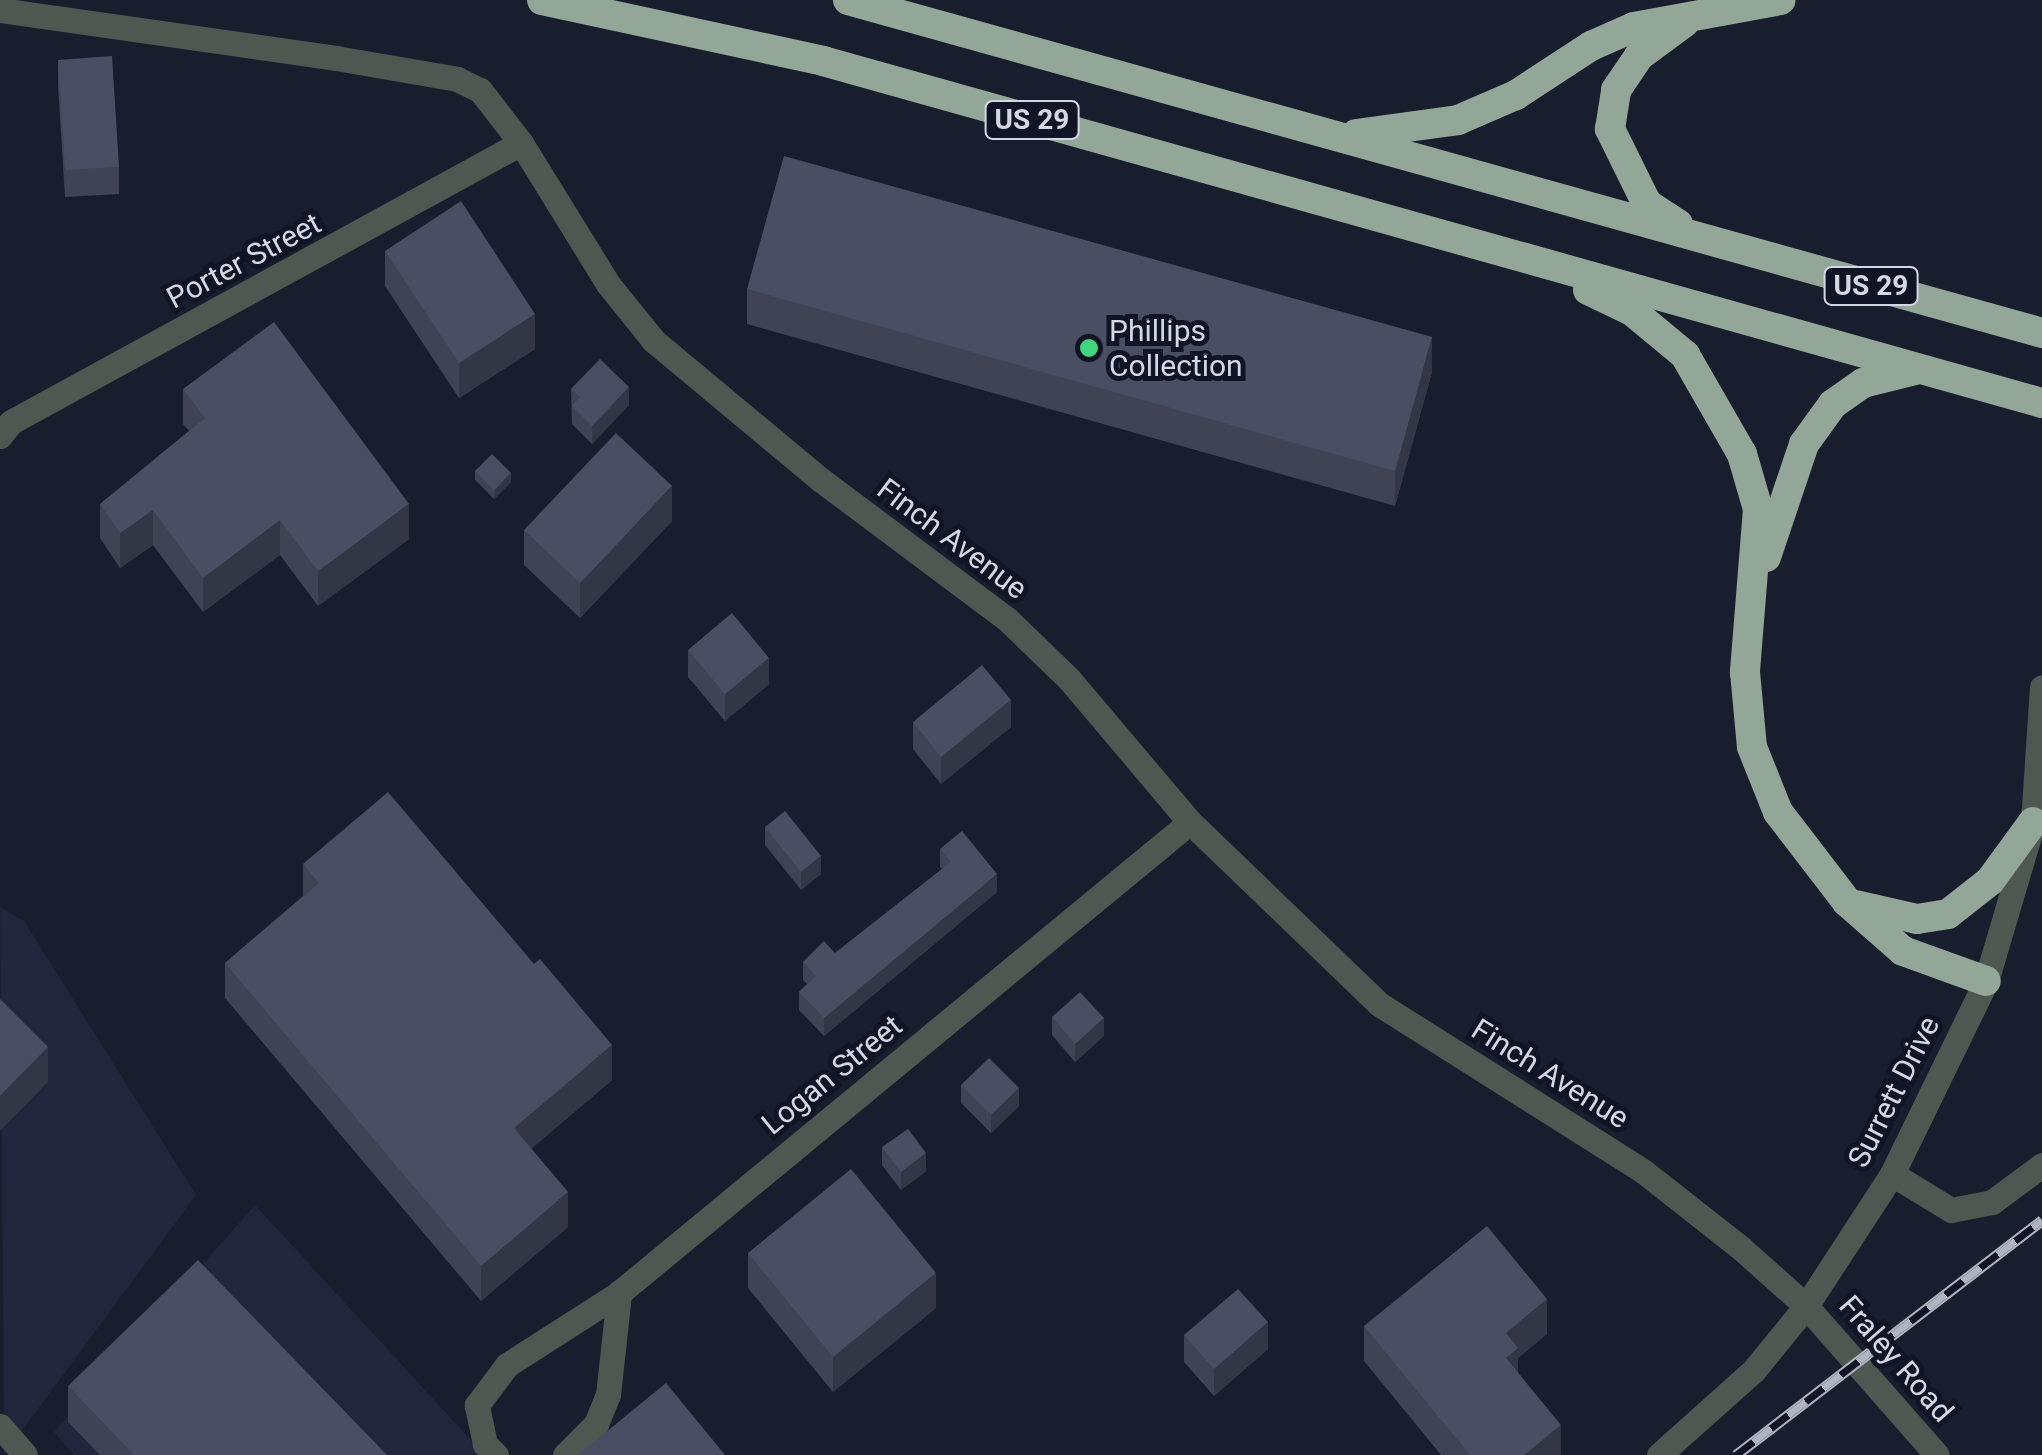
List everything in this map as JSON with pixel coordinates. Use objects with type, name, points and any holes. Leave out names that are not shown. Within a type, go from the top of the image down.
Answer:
[{"type":"highway","name":"US 29","points":[[542,0],[823,61],[2042,403]]},
{"type":"highway","name":"US 29","points":[[848,0],[2042,333]]},
{"type":"highway","points":[[1337,135],[1458,120],[1516,95],[1620,34],[1780,0]]},
{"type":"highway","points":[[1696,15],[1639,56],[1616,90],[1610,129],[1647,204],[1700,238]]},
{"type":"highway","points":[[1518,256],[1632,311],[1685,354],[1742,454],[1758,509],[1745,672],[1752,747],[1778,812],[1846,902],[1903,952],[1986,981]]},
{"type":"highway","points":[[1752,598],[1804,444],[1833,404],[1863,383],[1920,368]]},
{"type":"highway","points":[[1846,902],[1917,919],[1948,914],[1990,881],[2034,822]]},
{"type":"street","name":"Finch Avenue","points":[[0,10],[457,79],[480,90],[522,143],[608,284],[654,342],[812,474],[1007,619],[1094,708],[1190,822],[1379,1004],[1643,1171],[1806,1306]]},
{"type":"street","name":"Porter Street","points":[[0,436],[12,422],[522,143]]},
{"type":"street","name":"Surrett Drive","points":[[1660,1455],[1754,1370],[1806,1306],[1892,1174],[1986,981],[2034,822],[2042,687]]},
{"type":"street","name":"Logan Street","points":[[496,1455],[485,1444],[477,1405],[507,1366],[619,1293],[1190,822]]},
{"type":"street","points":[[1892,1174],[1951,1210],[1992,1202],[2042,1165]]},
{"type":"street","points":[[565,1455],[596,1424],[608,1395],[619,1293]]},
{"type":"street","name":"Fraley Road","points":[[1806,1306],[1937,1455]]},
{"type":"street","points":[[0,1426],[25,1455]]},
{"type":"shaded area","points":[[0,907],[24,921],[196,1195],[4,1455]]},
{"type":"shaded area","points":[[255,1205],[469,1438],[480,1455],[74,1455],[54,1432]]},
{"type":"building","points":[[112,56],[119,167],[65,170],[58,60]]},
{"type":"building","name":"Phillips Collection","points":[[784,156],[1432,337],[1395,471],[747,289]]},
{"type":"building","points":[[461,201],[535,314],[459,363],[385,251]]},
{"type":"building","points":[[274,322],[409,504],[318,571],[280,520],[203,578],[153,510],[120,533],[100,504],[205,418],[183,389]]},
{"type":"building","points":[[600,359],[629,387],[592,426],[572,406],[580,397],[571,389]]},
{"type":"building","points":[[616,433],[672,486],[580,583],[524,530]]},
{"type":"building","points":[[492,454],[511,473],[494,490],[475,471]]},
{"type":"building","points":[[732,613],[769,658],[725,694],[688,650]]},
{"type":"building","points":[[982,665],[1011,700],[941,757],[913,722]]},
{"type":"building","points":[[388,792],[534,964],[540,959],[612,1045],[514,1128],[568,1192],[481,1266],[225,963],[319,883],[303,864]]},
{"type":"building","points":[[785,811],[821,856],[801,872],[765,827]]},
{"type":"building","points":[[962,831],[997,874],[824,1018],[799,992],[816,976],[803,962],[824,941],[835,953],[951,862],[940,849]]},
{"type":"building","points":[[1080,992],[1104,1018],[1075,1044],[1052,1017]]},
{"type":"building","points":[[0,999],[48,1047],[0,1096]]},
{"type":"building","points":[[989,1058],[1019,1088],[991,1115],[961,1085]]},
{"type":"building","points":[[908,1129],[926,1153],[901,1172],[882,1147]]},
{"type":"building","points":[[851,1169],[936,1273],[833,1357],[748,1253]]},
{"type":"building","points":[[1487,1226],[1547,1299],[1506,1333],[1518,1348],[1506,1358],[1561,1425],[1524,1455],[1470,1455],[1364,1326]]},
{"type":"building","points":[[198,1260],[387,1455],[134,1455],[68,1386]]},
{"type":"building","points":[[1238,1289],[1268,1322],[1214,1369],[1184,1335]]},
{"type":"building","points":[[666,1383],[725,1455],[578,1455]]},
{"type":"railway","points":[[1736,1455],[2042,1220]]},
{"type":"place","name":"Phillips Collection","points":[[1089,348]]}]
